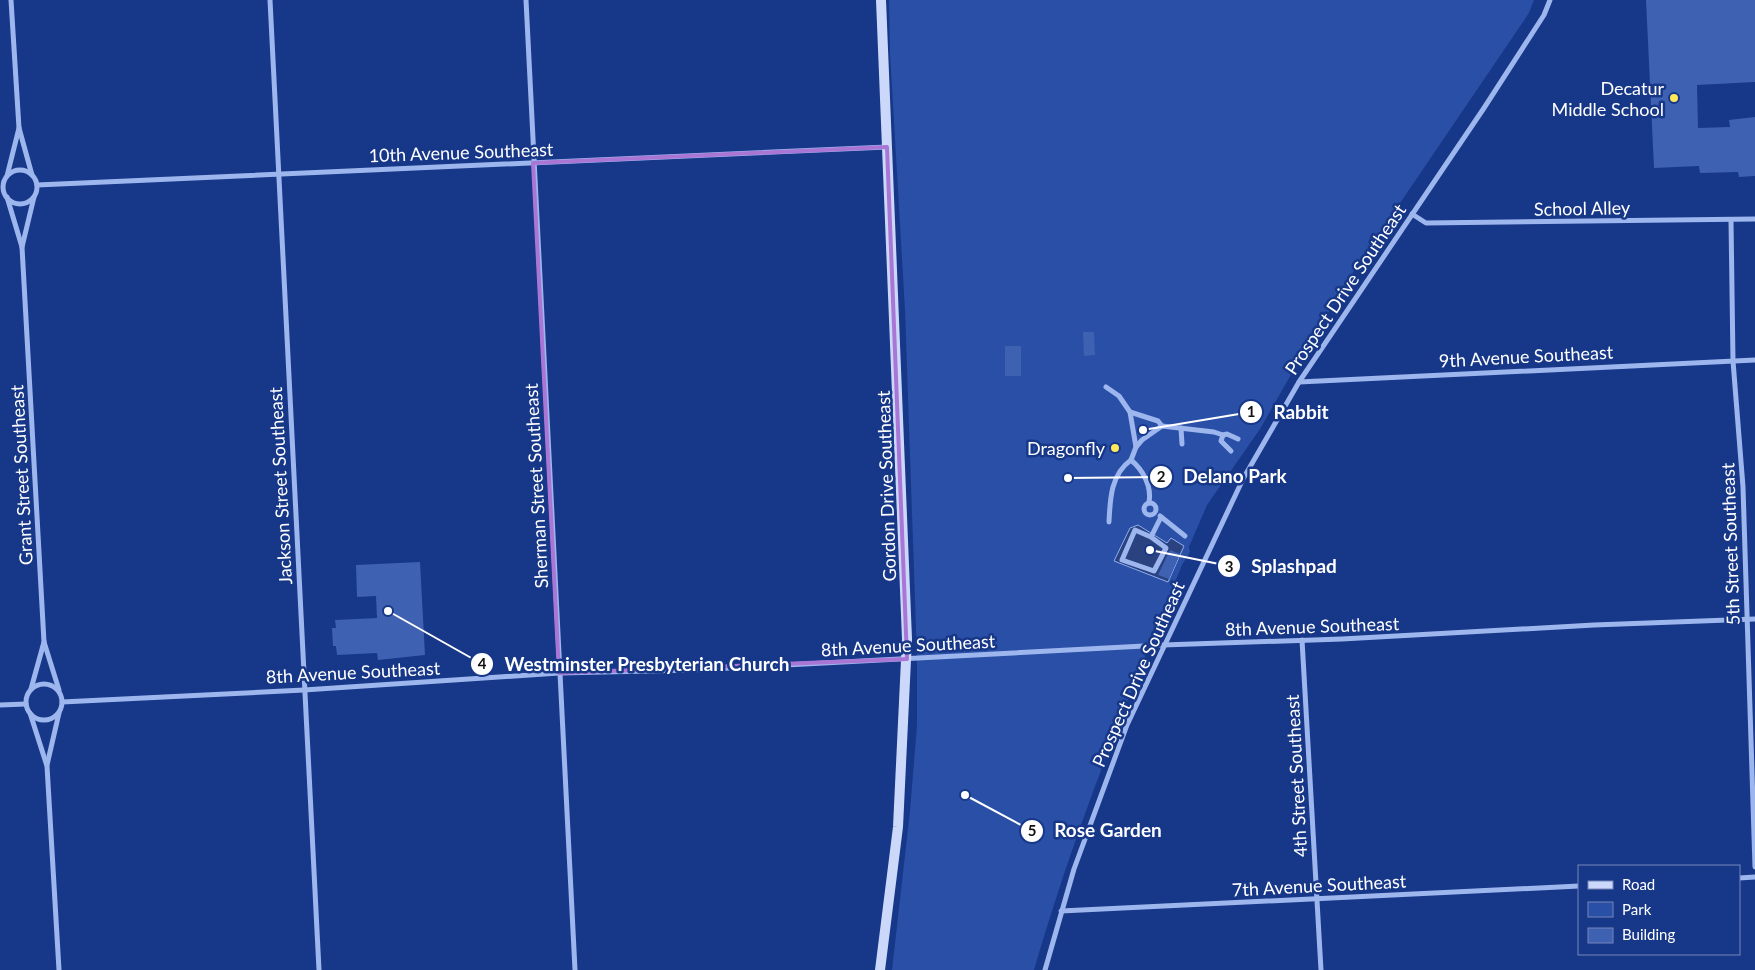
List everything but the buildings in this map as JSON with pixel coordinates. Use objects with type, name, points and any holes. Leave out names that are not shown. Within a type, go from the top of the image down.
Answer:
[{"type":"street","points":[[11,0],[19,128],[36,185],[34,195],[22,203],[7,198],[2,187],[7,176],[19,128]]},
{"type":"street","name":"Jackson Street Southeast","points":[[270,0],[319,970]]},
{"type":"street","name":"Sherman Street Southeast","points":[[526,0],[575,970]]},
{"type":"street","name":"Gordon Drive Southeast","points":[[880,970],[898,827],[907,659],[902,462],[882,0]]},
{"type":"street","name":"Prospect Drive Southeast","points":[[1044,970],[1061,911],[1127,725],[1163,645],[1243,479],[1299,382],[1524,45],[1550,0]]},
{"type":"street","name":"10th Avenue Southeast","points":[[36,185],[887,147]]},
{"type":"street","points":[[7,176],[16,170],[28,172],[32,175]]},
{"type":"street","name":"Grant Street Southeast","points":[[22,247],[34,195]]},
{"type":"street","name":"Grant Street Southeast","points":[[7,198],[22,247],[44,642],[58,690]]},
{"type":"street","name":"School Alley","points":[[1412,214],[1426,223],[1755,219]]},
{"type":"street","name":"5th Street Southeast","points":[[1732,220],[1733,361],[1743,487],[1755,867]]},
{"type":"street","name":"9th Avenue Southeast","points":[[1299,382],[1755,360]]},
{"type":"street","points":[[1106,387],[1119,396],[1130,412],[1136,447]]},
{"type":"street","points":[[1130,412],[1158,421],[1162,426]]},
{"type":"street","points":[[1109,522],[1114,482],[1123,465],[1131,460],[1136,447],[1162,426],[1227,434],[1238,440]]},
{"type":"street","points":[[1181,428],[1182,444]]},
{"type":"street","points":[[1223,435],[1221,441],[1230,451]]},
{"type":"street","points":[[1131,460],[1139,466],[1149,488],[1149,503]]},
{"type":"street","points":[[1149,503],[1144,506],[1144,512],[1149,515],[1154,513],[1161,517],[1185,536]]},
{"type":"street","points":[[1149,503],[1156,507],[1154,513]]},
{"type":"street","points":[[1151,537],[1161,517]]},
{"type":"street","points":[[1135,530],[1151,537],[1166,548],[1154,571],[1122,560],[1135,530]]},
{"type":"street","name":"8th Avenue Southeast","points":[[62,702],[304,690],[559,673],[693,670],[1163,645],[1755,619]]},
{"type":"street","name":"4th Street Southeast","points":[[1302,640],[1321,970]]},
{"type":"street","name":"Grant Street Southeast","points":[[31,690],[44,642]]},
{"type":"street","points":[[47,766],[62,702],[58,690],[45,684],[31,690],[26,704],[47,766],[59,970]]},
{"type":"street","points":[[0,705],[26,704]]},
{"type":"street","points":[[30,713],[45,720],[59,713]]},
{"type":"street","points":[[1740,878],[1755,877]]},
{"type":"street","name":"7th Avenue Southeast","points":[[1061,911],[1108,907],[1316,900],[1578,886]]},
{"type":"highlighted area","points":[[887,147],[907,659],[559,673],[533,163]]},
{"type":"green space","points":[[889,0],[1534,0],[1529,13],[1354,271],[1301,357],[1260,429],[1207,505],[1189,547],[1190,552],[1182,565],[1142,665],[1084,816],[1034,970],[892,970],[910,811],[917,725],[917,658],[905,310],[890,53]]},
{"type":"shaded area","points":[[1138,525],[1167,543],[1171,538],[1184,546],[1168,582],[1114,561],[1130,528]]},
{"type":"place","name":"Decatur Middle School","points":[[1674,98]]},
{"type":"place","name":"Rabbit","points":[[1143,430]]},
{"type":"place","name":"Dragonfly","points":[[1115,448]]},
{"type":"place","name":"Delano Park","points":[[1068,478]]},
{"type":"place","name":"Splashpad","points":[[1150,550]]},
{"type":"place","name":"Westminster Presbyterian Church","points":[[388,611]]},
{"type":"place","name":"Rose Garden","points":[[965,795]]}]
